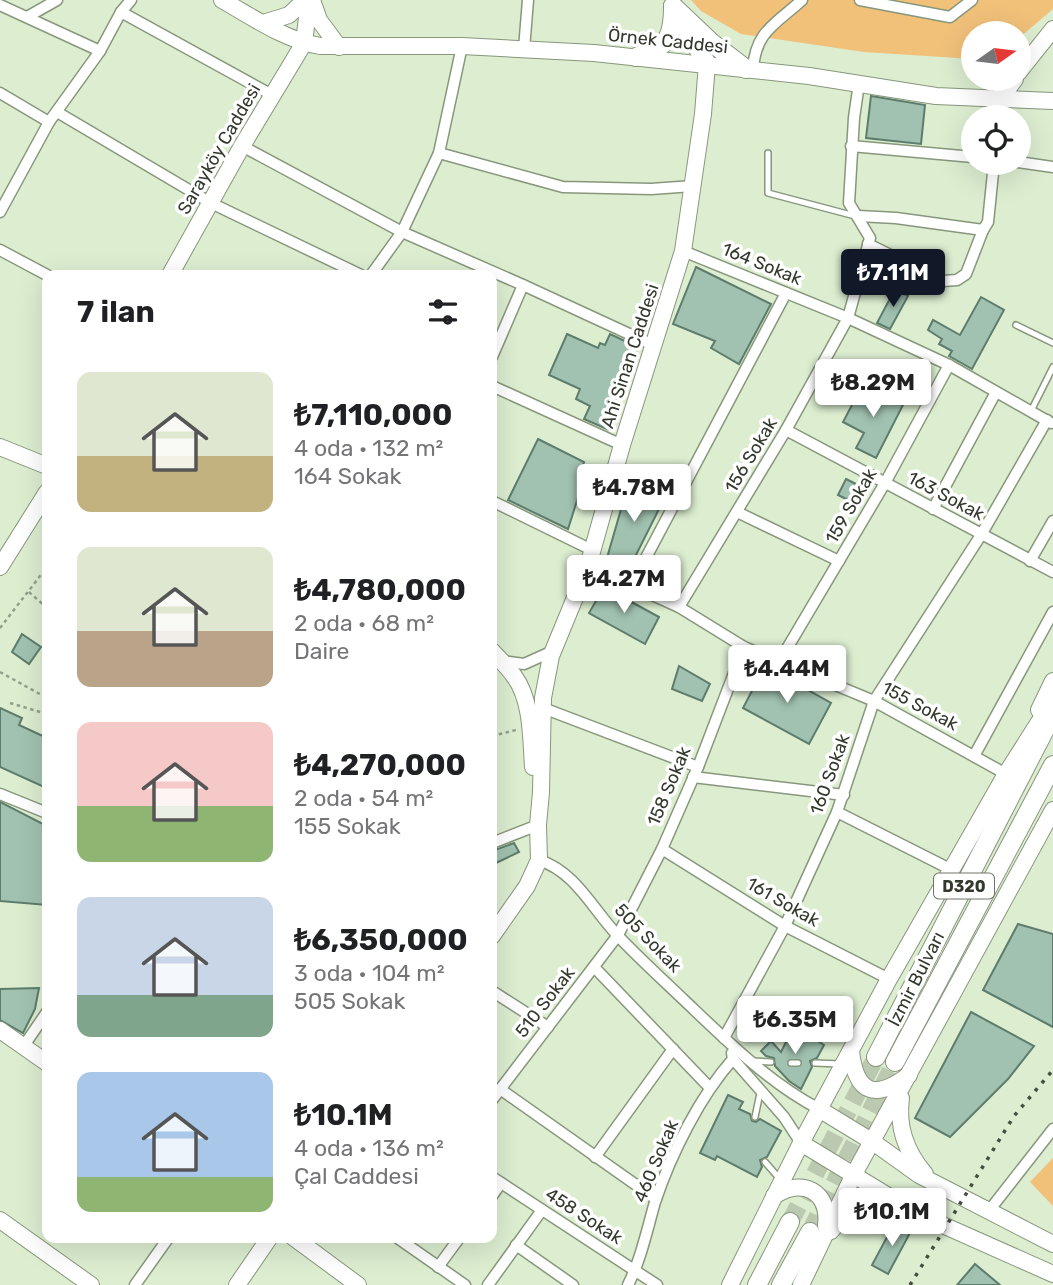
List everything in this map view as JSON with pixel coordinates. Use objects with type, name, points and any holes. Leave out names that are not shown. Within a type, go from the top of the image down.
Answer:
[{"type":"main road","name":"Örnek Caddesi","points":[[222,0],[304,43],[339,47],[462,46],[636,57],[859,83],[936,96],[1053,101]]},
{"type":"main road","points":[[263,23],[289,15],[309,0]]},
{"type":"main road","points":[[304,43],[309,0]]},
{"type":"main road","points":[[309,0],[319,20],[339,47]]},
{"type":"main road","points":[[671,3],[712,43],[749,69]]},
{"type":"main road","points":[[636,57],[665,44],[670,36],[671,3]]},
{"type":"main road","points":[[671,3],[707,64]]},
{"type":"main road","points":[[1031,57],[1053,29]]},
{"type":"main road","name":"Sarayköy Caddesi","points":[[173,270],[242,146],[304,43]]},
{"type":"main road","name":"Ahi Sinan Caddesi","points":[[539,860],[543,698],[554,651],[590,558],[622,445],[683,251],[707,64]]},
{"type":"main road","points":[[1000,100],[1006,91]]},
{"type":"main road","points":[[0,447],[42,464]]},
{"type":"main road","points":[[0,567],[42,500]]},
{"type":"main road","points":[[497,657],[515,677],[523,694],[530,726],[538,821]]},
{"type":"main road","points":[[1020,751],[1053,681]]},
{"type":"main road","points":[[730,1285],[801,1143],[889,979],[1006,774],[1053,701]]},
{"type":"main road","name":"İzmir Bulvarı","points":[[876,1057],[1053,714]]},
{"type":"main road","name":"İzmir Bulvarı","points":[[895,1062],[1053,765]]},
{"type":"main road","points":[[781,1285],[819,1236],[873,1142],[1053,810]]},
{"type":"main road","points":[[497,929],[527,886],[539,860]]},
{"type":"main road","points":[[0,1030],[42,1059]]},
{"type":"main road","points":[[847,1058],[864,1085],[872,1090],[883,1091],[907,1081]]},
{"type":"main road","points":[[907,1081],[900,1113],[903,1135],[914,1158],[931,1181]]},
{"type":"main road","points":[[819,1109],[931,1181],[1053,1244]]},
{"type":"main road","points":[[801,1143],[898,1202],[1053,1274]]},
{"type":"main road","points":[[778,1188],[796,1187],[817,1194],[827,1210],[801,1285]]},
{"type":"main road","points":[[819,1236],[863,1208],[898,1202]]},
{"type":"main road","points":[[0,1220],[91,1285]]},
{"type":"main road","points":[[757,1285],[790,1222]]},
{"type":"main road","points":[[237,1285],[266,1243]]},
{"type":"main road","points":[[301,1243],[358,1285]]},
{"type":"street","points":[[27,17],[57,0]]},
{"type":"street","points":[[0,212],[49,122],[100,51],[121,12],[131,0]]},
{"type":"street","points":[[524,49],[528,0]]},
{"type":"street","points":[[749,69],[762,34],[802,0]]},
{"type":"street","points":[[860,0],[950,17],[972,0]]},
{"type":"street","points":[[0,5],[100,51]]},
{"type":"street","points":[[121,12],[272,95]]},
{"type":"street","points":[[375,270],[402,232],[439,153],[462,46]]},
{"type":"street","points":[[859,83],[851,146],[849,203],[870,238],[868,244],[943,281],[953,281],[966,274],[986,226],[992,175]]},
{"type":"street","points":[[0,93],[49,122]]},
{"type":"street","points":[[999,105],[1000,100]]},
{"type":"street","points":[[57,112],[211,203],[352,270]]},
{"type":"street","points":[[242,146],[402,232],[489,270]]},
{"type":"street","points":[[851,146],[961,156]]},
{"type":"street","points":[[439,153],[563,187],[651,189],[693,186]]},
{"type":"street","points":[[1031,164],[1053,167]]},
{"type":"street","points":[[858,216],[986,226]]},
{"type":"street","name":"156 Sokak","points":[[679,607],[786,430],[848,318],[868,244]]},
{"type":"street","points":[[0,250],[42,272]]},
{"type":"street","name":"164 Sokak","points":[[683,251],[848,318],[949,365],[1050,422]]},
{"type":"street","points":[[497,274],[653,345]]},
{"type":"street","points":[[497,345],[523,285]]},
{"type":"street","points":[[631,586],[786,293]]},
{"type":"street","name":"159 Sokak","points":[[779,662],[885,483],[949,365]]},
{"type":"street","points":[[497,388],[622,445]]},
{"type":"street","points":[[933,509],[996,392]]},
{"type":"street","name":"160 Sokak","points":[[727,1041],[785,926],[837,812],[874,701],[1050,422]]},
{"type":"street","name":"163 Sokak","points":[[786,430],[1053,572]]},
{"type":"street","name":"155 Sokak","points":[[497,503],[590,558],[631,586],[679,607],[744,647],[874,701],[1006,774]]},
{"type":"street","points":[[737,512],[839,561]]},
{"type":"street","points":[[1030,561],[1053,521]]},
{"type":"street","points":[[974,756],[1053,612]]},
{"type":"street","name":"158 Sokak","points":[[618,935],[662,849],[696,772],[744,647]]},
{"type":"street","points":[[497,656],[524,664],[554,651]]},
{"type":"street","points":[[543,708],[696,772],[844,795]]},
{"type":"street","points":[[0,794],[42,811]]},
{"type":"street","points":[[837,812],[950,869]]},
{"type":"street","points":[[497,841],[538,821]]},
{"type":"street","name":"161 Sokak","points":[[662,849],[785,926],[889,979]]},
{"type":"street","name":"505 Sokak","points":[[539,860],[556,866],[576,885],[618,935],[727,1041],[792,1093],[819,1109]]},
{"type":"street","name":"510 Sokak","points":[[497,1092],[618,935]]},
{"type":"street","points":[[594,967],[709,1088]]},
{"type":"street","points":[[497,994],[548,1027]]},
{"type":"street","points":[[23,1046],[42,1019]]},
{"type":"street","points":[[727,1041],[733,1059],[784,1117],[801,1143]]},
{"type":"street","points":[[595,1157],[673,1049]]},
{"type":"street","name":"460 Sokak","points":[[628,1285],[656,1199],[687,1129],[709,1088],[733,1059]]},
{"type":"street","points":[[500,1088],[656,1199]]},
{"type":"street","points":[[988,1212],[1053,1129]]},
{"type":"street","name":"458 Sokak","points":[[497,1181],[657,1285]]},
{"type":"street","points":[[488,1285],[541,1210]]},
{"type":"street","points":[[135,1285],[165,1243]]},
{"type":"street","points":[[404,1243],[465,1285]]},
{"type":"street","points":[[438,1267],[456,1243]]},
{"type":"street","points":[[516,1245],[573,1285]]},
{"type":"lane","points":[[768,153],[768,193],[858,216]]},
{"type":"lane","points":[[1016,324],[1053,344]]},
{"type":"lane","points":[[1031,411],[1053,367]]},
{"type":"lane","points":[[814,1063],[847,1058]]},
{"type":"lane","points":[[751,1061],[771,1062]]},
{"type":"lane","points":[[791,1063],[798,1063]]},
{"type":"lane","points":[[755,1117],[761,1090]]},
{"type":"lane","points":[[765,1162],[778,1188]]},
{"type":"path","points":[[0,628],[42,573]]},
{"type":"path","points":[[28,591],[42,604]]},
{"type":"path","points":[[0,672],[42,695]]},
{"type":"path","points":[[10,703],[42,713]]},
{"type":"path","points":[[497,735],[516,730]]},
{"type":"shaded area","points":[[691,0],[1053,0],[1053,9],[1031,28],[1031,21],[961,21],[961,58],[864,52],[741,34],[701,11]]},
{"type":"shaded area","points":[[1053,1158],[1053,1206],[1030,1182]]},
{"type":"building","points":[[871,96],[925,105],[921,144],[866,138]]},
{"type":"building","points":[[696,267],[771,304],[739,364],[711,348],[715,341],[673,324]]},
{"type":"building","points":[[895,289],[908,296],[890,329],[877,323]]},
{"type":"building","points":[[981,297],[1004,310],[972,369],[949,356],[952,351],[939,344],[942,339],[928,330],[933,320],[960,335]]},
{"type":"building","points":[[567,334],[598,348],[600,343],[605,345],[610,334],[638,347],[618,394],[615,418],[609,430],[584,419],[590,406],[576,399],[580,389],[549,375]]},
{"type":"building","points":[[863,384],[903,405],[876,458],[856,448],[864,433],[843,422]]},
{"type":"building","points":[[538,439],[584,462],[578,487],[581,488],[568,529],[508,500]]},
{"type":"building","points":[[846,479],[862,487],[854,503],[838,495]]},
{"type":"building","points":[[628,485],[665,497],[630,567],[607,558]]},
{"type":"building","points":[[604,587],[659,617],[645,644],[589,613]]},
{"type":"building","points":[[22,634],[41,647],[29,664],[12,652]]},
{"type":"building","points":[[679,666],[710,684],[702,701],[672,689]]},
{"type":"building","points":[[765,666],[831,703],[809,744],[743,708]]},
{"type":"building","points":[[0,708],[22,718],[19,725],[42,736],[42,786],[0,767]]},
{"type":"building","points":[[0,802],[42,823],[42,905],[0,901]]},
{"type":"building","points":[[514,843],[519,852],[497,863],[497,849]]},
{"type":"building","points":[[1018,924],[1053,934],[1053,1027],[983,990]]},
{"type":"building","points":[[39,988],[35,1009],[23,1033],[0,1020],[0,989]]},
{"type":"building","points":[[971,1012],[1034,1046],[1008,1079],[950,1137],[915,1118]]},
{"type":"building","points":[[794,1026],[824,1045],[817,1058],[810,1061],[812,1067],[801,1089],[775,1066],[774,1058],[761,1051],[771,1041],[781,1052]]},
{"type":"building","points":[[728,1095],[743,1102],[739,1109],[750,1114],[752,1121],[760,1119],[781,1131],[767,1157],[760,1160],[762,1167],[757,1177],[717,1156],[715,1160],[700,1153]]},
{"type":"building","points":[[895,1222],[911,1231],[888,1274],[872,1265]]},
{"type":"building","points":[[975,1264],[1000,1285],[957,1285]]},
{"type":"tunnel","points":[[790,1222],[876,1057]]},
{"type":"tunnel","points":[[810,1232],[895,1062]]},
{"type":"railway","points":[[910,1285],[1014,1116],[1053,1070]]}]
